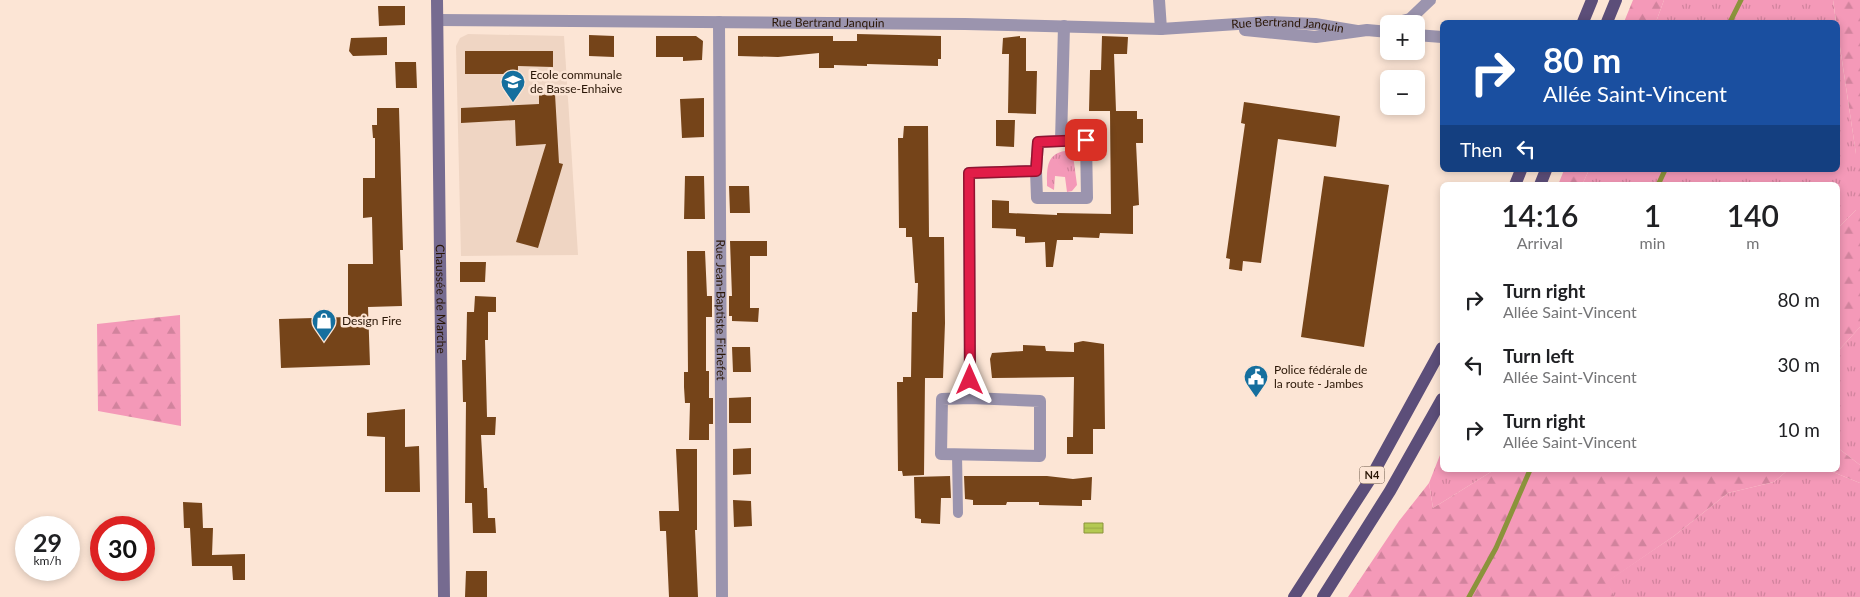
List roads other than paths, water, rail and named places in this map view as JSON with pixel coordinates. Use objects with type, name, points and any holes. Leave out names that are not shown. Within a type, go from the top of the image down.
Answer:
[{"type":"main road","name":"Chaussée de Marche","points":[[437,0],[444,597]]},
{"type":"main road","points":[[1584,20],[1592,0]]},
{"type":"main road","points":[[1608,20],[1616,0]]},
{"type":"main road","name":"N4","points":[[1294,597],[1369,481],[1440,352]]},
{"type":"main road","name":"N4","points":[[1323,597],[1390,491],[1440,404]]},
{"type":"street","points":[[1160,0],[1161,29]]},
{"type":"street","points":[[1414,15],[1430,0]]},
{"type":"street","name":"Rue Bertrand Janquin","points":[[438,20],[1064,26],[1161,29],[1217,27],[1316,37],[1362,31],[1380,32]]},
{"type":"street","name":"Rue Jean-Baptiste Fichefet","points":[[719,22],[722,597]]},
{"type":"street","points":[[1061,141],[1064,26]]},
{"type":"street","points":[[1362,31],[1380,26]]},
{"type":"street","points":[[1425,36],[1440,37]]},
{"type":"street","points":[[1086,140],[1087,198],[1036,198],[1038,142],[1061,141],[1086,140]]},
{"type":"street","points":[[970,398],[969,173],[1036,171]]},
{"type":"street","points":[[970,398],[1040,401],[1040,456],[941,454],[942,399],[970,398]]},
{"type":"lane","points":[[957,454],[958,513]]},
{"type":"waterway","points":[[1731,20],[1741,0]]},
{"type":"waterway","points":[[1659,182],[1664,172]]},
{"type":"waterway","points":[[1469,597],[1496,548],[1529,472]]},
{"type":"place","name":"Ecole communale de Basse-Enhaive","points":[[513,103]]},
{"type":"place","name":"Design Fire","points":[[324,342]]},
{"type":"place","name":"Police fédérale de la route - Jambes","points":[[1256,398]]}]
